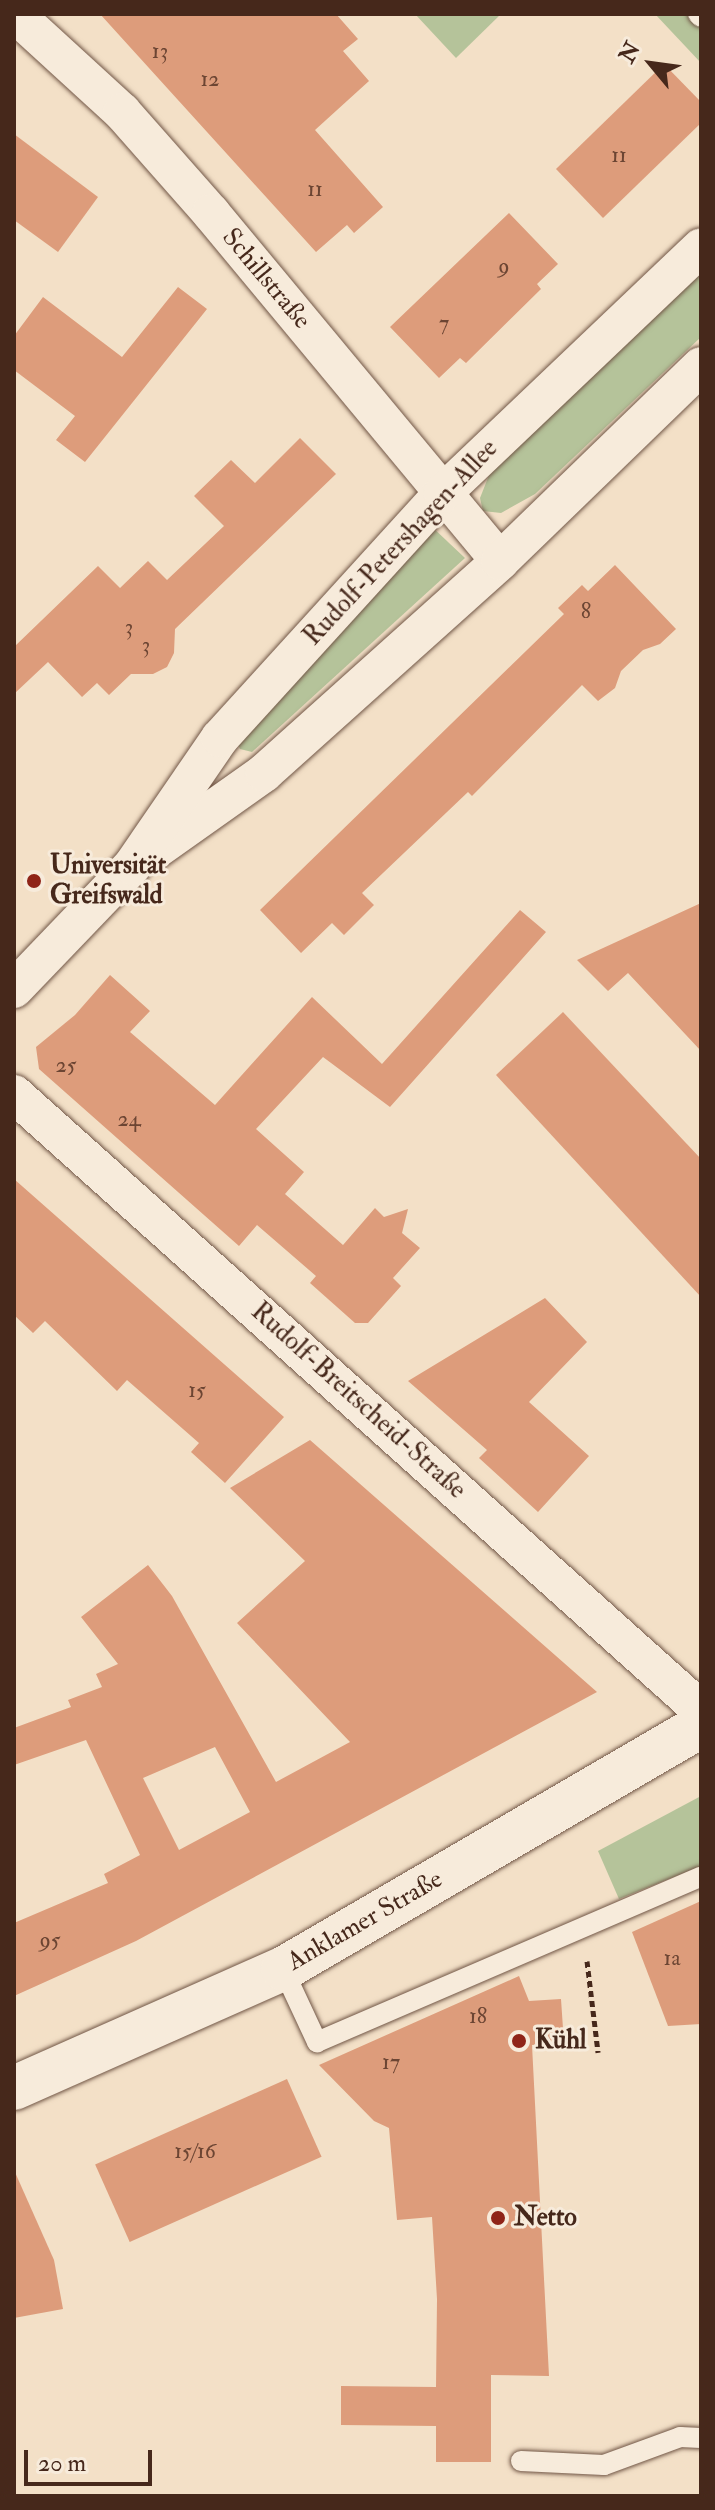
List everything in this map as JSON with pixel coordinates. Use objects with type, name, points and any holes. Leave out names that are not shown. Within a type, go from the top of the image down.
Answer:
[{"type":"main road","name":"Anklamer Straße","points":[[14,2088],[283,1969],[701,1726]]},
{"type":"street","name":"Schillstraße","points":[[15,14],[122,112],[500,561]]},
{"type":"street","name":"Rudolf-Petershagen-Allee","points":[[14,989],[132,866],[220,738],[443,493],[701,247]]},
{"type":"street","name":"Rudolf-Petershagen-Allee","points":[[132,866],[264,773],[500,561],[701,366]]},
{"type":"street","name":"Rudolf-Breitscheid-Straße","points":[[14,1094],[701,1710]]},
{"type":"lane","points":[[283,1969],[317,2042],[701,1877]]},
{"type":"lane","points":[[521,2461],[604,2465],[680,2437],[701,2438]]},
{"type":"path","points":[[583,1929],[598,2052]]},
{"type":"green space","points":[[415,14],[501,14],[456,58]]},
{"type":"green space","points":[[655,14],[701,14],[701,63]]},
{"type":"green space","points":[[701,267],[701,337],[535,494],[501,513],[483,511],[480,498],[493,465]]},
{"type":"green space","points":[[430,525],[465,558],[252,752],[240,749],[236,740]]},
{"type":"green space","points":[[701,1796],[701,1866],[619,1899],[598,1851]]},
{"type":"building","points":[[100,14],[336,14],[358,39],[343,51],[369,81],[315,130],[383,207],[354,233],[347,225],[316,252]]},
{"type":"building","points":[[664,64],[701,102],[701,123],[603,218],[556,169]]},
{"type":"building","points":[[14,134],[98,197],[58,252],[14,220]]},
{"type":"building","points":[[509,213],[558,264],[537,284],[541,289],[466,363],[460,358],[439,378],[390,327]]},
{"type":"building","points":[[178,287],[207,309],[85,462],[56,440],[75,416],[14,370],[14,336],[43,297],[122,357]]},
{"type":"building","points":[[300,438],[336,474],[175,629],[174,653],[167,667],[153,674],[131,674],[109,695],[97,683],[82,697],[48,662],[14,694],[14,647],[98,566],[120,588],[148,561],[167,580],[224,526],[194,496],[231,460],[255,483]]},
{"type":"building","points":[[615,565],[676,629],[660,644],[643,650],[621,671],[615,688],[598,701],[582,685],[472,796],[468,792],[362,893],[374,905],[344,935],[332,923],[301,953],[260,910],[564,614],[558,608],[582,585],[588,591]]},
{"type":"building","points":[[701,903],[701,1051],[628,973],[608,991],[577,960]]},
{"type":"building","points":[[520,910],[546,932],[390,1107],[323,1057],[256,1129],[304,1172],[285,1194],[343,1245],[375,1208],[384,1217],[408,1209],[402,1233],[420,1248],[393,1278],[401,1286],[368,1323],[355,1323],[310,1283],[316,1276],[257,1225],[239,1246],[39,1069],[36,1047],[75,1015],[110,975],[150,1011],[130,1032],[215,1105],[312,997],[382,1064]]},
{"type":"building","points":[[563,1012],[701,1159],[701,1297],[496,1075]]},
{"type":"building","points":[[14,1179],[284,1417],[225,1483],[191,1452],[199,1443],[127,1380],[117,1391],[45,1321],[33,1333],[14,1315]]},
{"type":"building","points":[[545,1298],[587,1342],[529,1402],[589,1456],[538,1512],[479,1458],[487,1450],[408,1381]]},
{"type":"building","points":[[310,1440],[597,1692],[136,1941],[14,1996],[14,1923],[108,1883],[104,1874],[140,1855],[86,1740],[14,1765],[14,1728],[71,1707],[68,1700],[102,1687],[96,1674],[118,1664],[81,1617],[148,1565],[172,1596],[276,1782],[350,1742],[237,1623],[305,1561],[230,1488]],"holes":[[[215,1747],[250,1812],[179,1850],[143,1778]]]},
{"type":"building","points":[[701,1901],[701,2024],[668,2026],[632,1932]]},
{"type":"building","points":[[519,1976],[529,2001],[561,1999],[564,2043],[532,2045],[549,2376],[491,2375],[491,2462],[436,2462],[436,2426],[341,2425],[341,2386],[436,2387],[437,2299],[432,2217],[397,2220],[389,2128],[374,2121],[319,2065]]},
{"type":"building","points":[[287,2079],[322,2157],[130,2242],[95,2164]]},
{"type":"building","points":[[14,2170],[54,2260],[63,2309],[14,2318]]},
{"type":"place","name":"Universität Greifswald","points":[[34,881]]},
{"type":"place","name":"Kühl","points":[[519,2041]]},
{"type":"place","name":"Netto","points":[[498,2218]]}]
